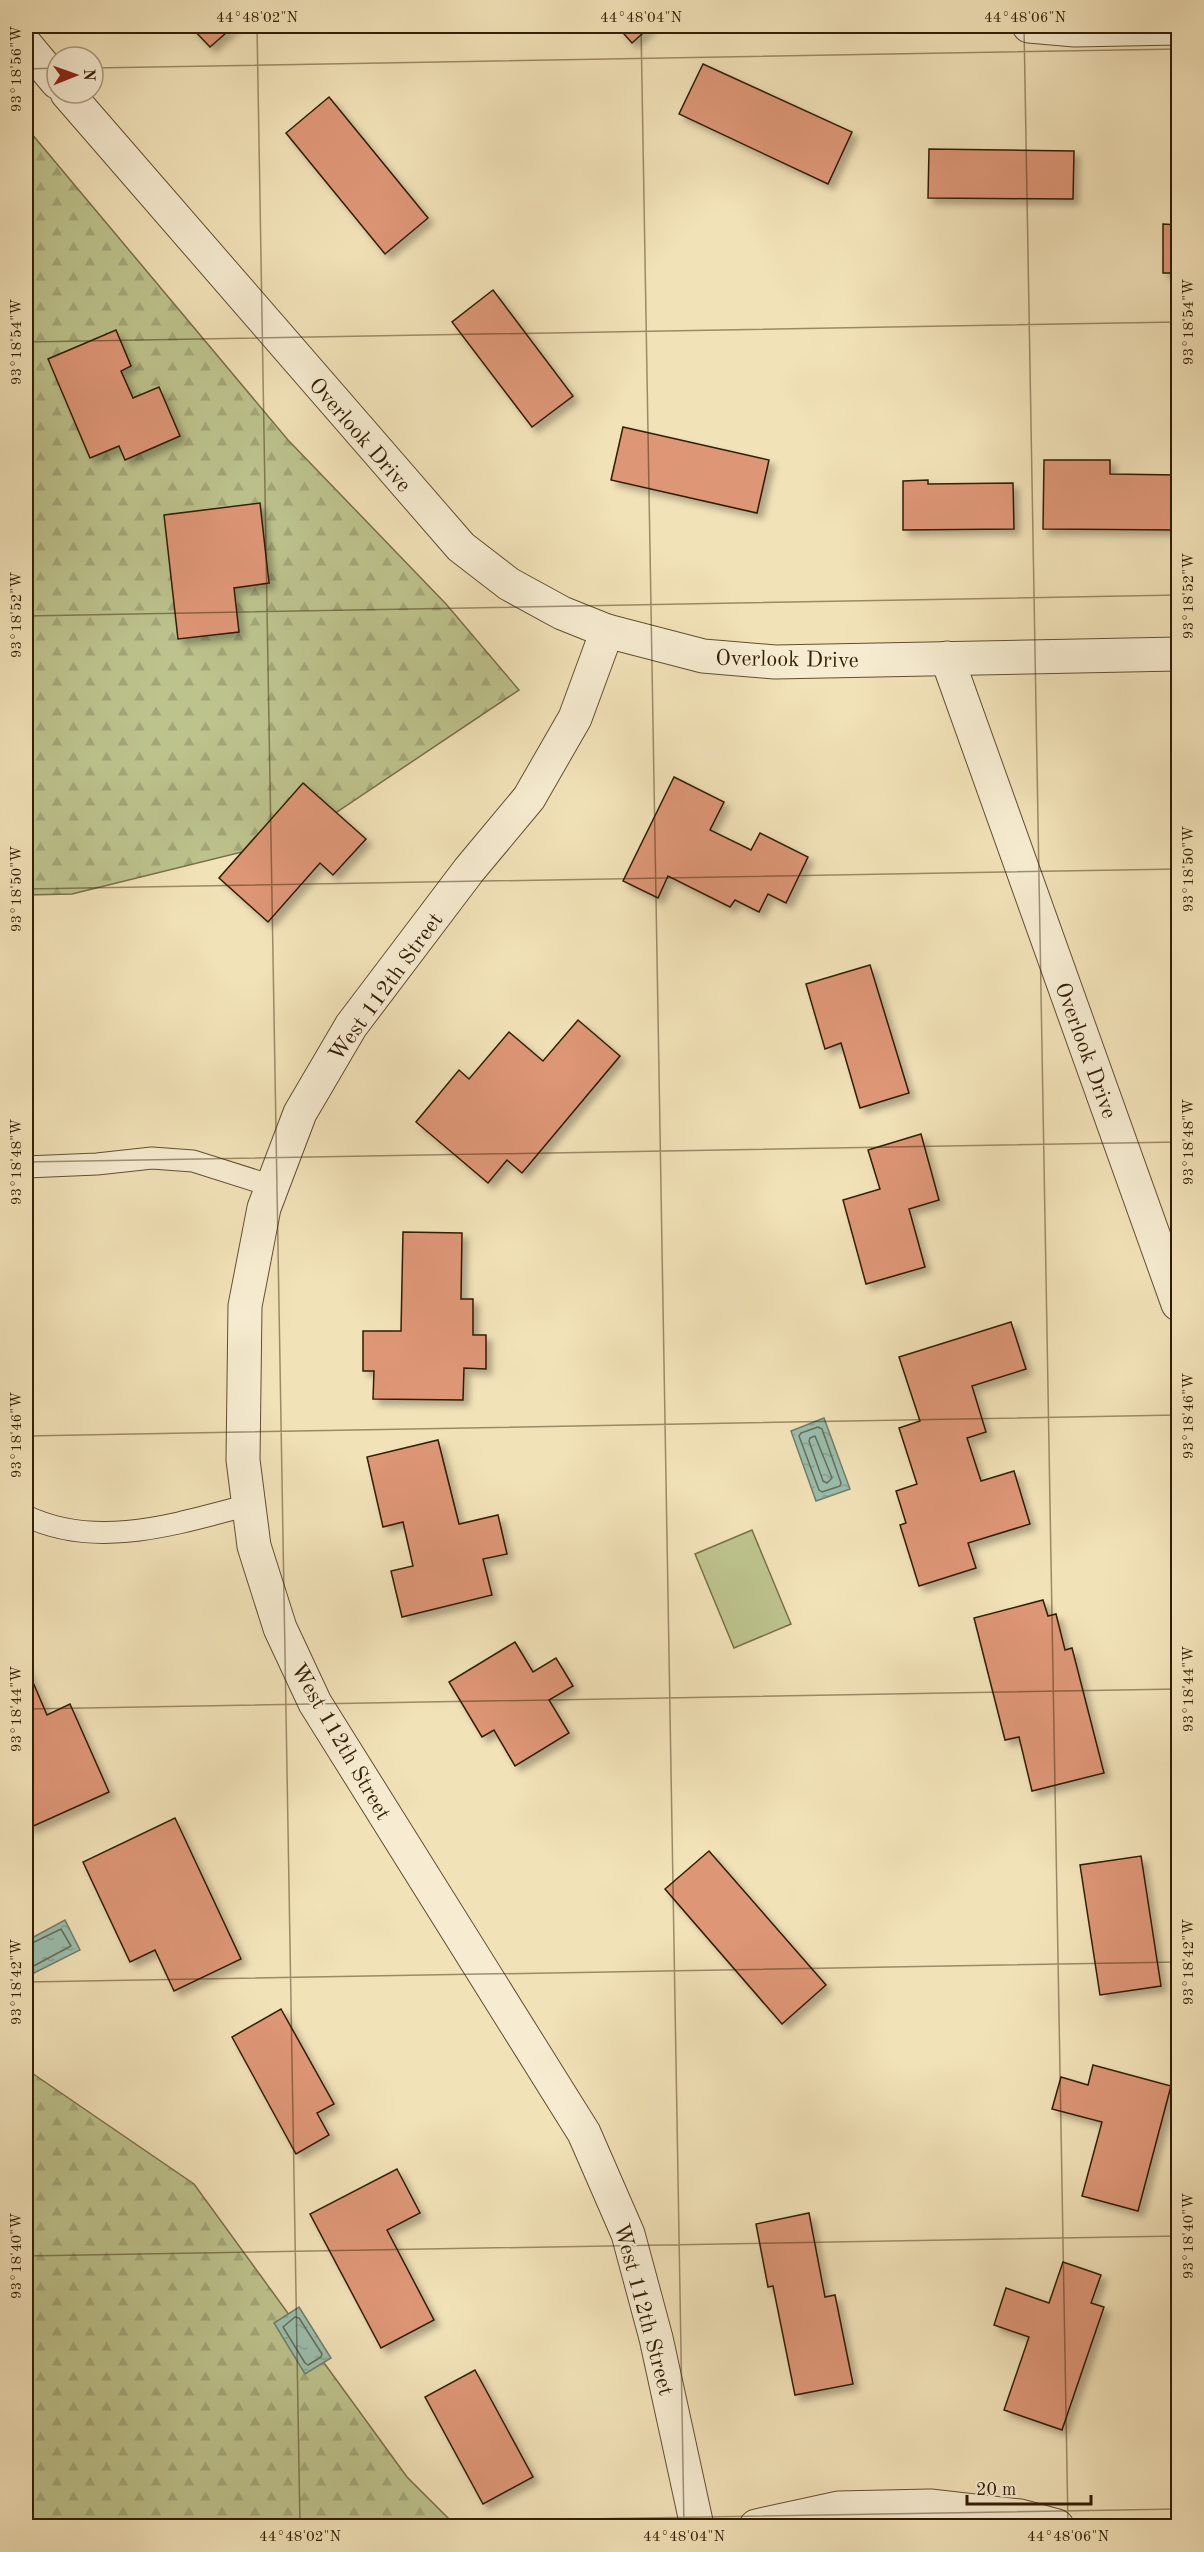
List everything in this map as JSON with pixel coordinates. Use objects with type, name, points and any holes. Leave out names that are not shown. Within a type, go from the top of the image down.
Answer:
[{"type":"street","points":[[1029,26],[1075,30],[1179,28]]},
{"type":"street","points":[[26,45],[45,68]]},
{"type":"street","name":"Overlook Drive","points":[[77,105],[461,547],[509,584],[562,613],[608,631],[703,656],[775,662],[947,658],[1179,1304]]},
{"type":"street","name":"West 112th Street","points":[[608,631],[575,718],[529,798],[469,870],[351,1026],[300,1113],[264,1208],[245,1306],[243,1460],[254,1546],[280,1628],[315,1702],[584,2133],[628,2234],[656,2338],[697,2526]]},
{"type":"street","points":[[947,658],[1179,654]]},
{"type":"street","points":[[756,2526],[838,2508],[930,2506],[1020,2516],[1057,2526]]},
{"type":"lane","points":[[26,1167],[97,1164],[152,1158],[193,1161],[272,1186]]},
{"type":"lane","points":[[26,1516],[41,1523],[89,1533],[157,1529],[249,1505]]},
{"type":"green space","points":[[26,127],[288,440],[446,604],[519,690],[298,838],[72,894],[26,895]]},
{"type":"green space","points":[[752,1530],[791,1624],[734,1648],[695,1554]]},
{"type":"green space","points":[[26,2069],[194,2184],[407,2477],[456,2526],[26,2526]]},
{"type":"water","points":[[824,1418],[850,1489],[816,1501],[791,1431]]},
{"type":"water","points":[[65,1920],[80,1950],[26,1977],[26,1941]]},
{"type":"water","points":[[299,2307],[331,2358],[305,2374],[274,2323]]},
{"type":"building","points":[[190,26],[234,26],[210,47]]},
{"type":"building","points":[[617,26],[651,26],[632,43]]},
{"type":"building","points":[[703,64],[852,132],[828,184],[679,114]]},
{"type":"building","points":[[329,97],[428,218],[385,254],[286,133]]},
{"type":"building","points":[[929,149],[1074,151],[1073,199],[928,198]]},
{"type":"building","points":[[1163,224],[1178,225],[1178,273],[1163,273]]},
{"type":"building","points":[[493,290],[573,396],[532,427],[452,322]]},
{"type":"building","points":[[116,330],[131,366],[121,371],[133,398],[159,387],[180,436],[125,460],[119,446],[90,458],[48,359]]},
{"type":"building","points":[[623,427],[769,460],[757,513],[611,480]]},
{"type":"building","points":[[1044,460],[1110,460],[1110,474],[1178,475],[1178,530],[1043,529]]},
{"type":"building","points":[[928,480],[928,484],[1013,483],[1014,529],[903,530],[903,481]]},
{"type":"building","points":[[260,503],[269,583],[234,588],[239,632],[178,639],[164,515]]},
{"type":"building","points":[[674,777],[724,802],[710,830],[751,850],[760,833],[808,857],[786,903],[768,894],[759,912],[735,900],[730,907],[668,876],[658,898],[623,881]]},
{"type":"building","points":[[303,783],[366,839],[333,875],[320,863],[268,922],[219,878]]},
{"type":"building","points":[[870,965],[909,1093],[860,1108],[841,1043],[825,1049],[806,984]]},
{"type":"building","points":[[578,1020],[620,1056],[522,1173],[507,1160],[488,1183],[416,1122],[459,1070],[469,1079],[509,1032],[543,1061]]},
{"type":"building","points":[[921,1134],[939,1200],[909,1209],[925,1267],[866,1284],[843,1200],[880,1189],[868,1150]]},
{"type":"building","points":[[403,1232],[462,1233],[461,1299],[473,1299],[473,1335],[486,1335],[486,1369],[464,1368],[463,1400],[373,1399],[374,1371],[363,1371],[363,1331],[401,1331]]},
{"type":"building","points":[[1011,1322],[1026,1369],[972,1386],[986,1432],[967,1438],[981,1481],[1014,1471],[1030,1524],[968,1543],[976,1568],[919,1586],[900,1525],[906,1523],[896,1491],[917,1484],[899,1428],[920,1421],[899,1357]]},
{"type":"building","points":[[438,1440],[459,1524],[498,1515],[507,1554],[483,1559],[492,1595],[402,1617],[391,1571],[413,1566],[403,1522],[383,1527],[367,1457]]},
{"type":"building","points":[[1043,1600],[1048,1616],[1056,1614],[1065,1650],[1072,1648],[1104,1773],[1032,1791],[1019,1737],[1005,1740],[974,1618]]},
{"type":"building","points":[[515,1642],[533,1672],[556,1658],[573,1686],[549,1700],[569,1733],[515,1766],[494,1730],[482,1737],[449,1682]]},
{"type":"building","points":[[26,1666],[47,1715],[70,1704],[109,1792],[29,1828],[26,1819]]},
{"type":"building","points":[[175,1818],[241,1959],[174,1991],[155,1950],[130,1962],[83,1862]]},
{"type":"building","points":[[709,1851],[826,1985],[782,2024],[665,1889]]},
{"type":"building","points":[[1141,1856],[1161,1986],[1100,1995],[1080,1865]]},
{"type":"building","points":[[281,2009],[334,2104],[317,2113],[329,2135],[296,2154],[232,2037]]},
{"type":"building","points":[[1093,2065],[1171,2086],[1138,2211],[1082,2196],[1102,2122],[1052,2109],[1061,2077],[1088,2085]]},
{"type":"building","points":[[397,2169],[420,2213],[387,2230],[434,2320],[381,2348],[310,2214]]},
{"type":"building","points":[[809,2213],[825,2297],[835,2295],[853,2384],[795,2395],[773,2286],[768,2287],[756,2224]]},
{"type":"building","points":[[1063,2262],[1101,2275],[1091,2303],[1104,2307],[1062,2430],[1004,2410],[1029,2337],[994,2325],[1006,2288],[1049,2303]]},
{"type":"building","points":[[475,2370],[533,2477],[483,2504],[425,2397]]}]
